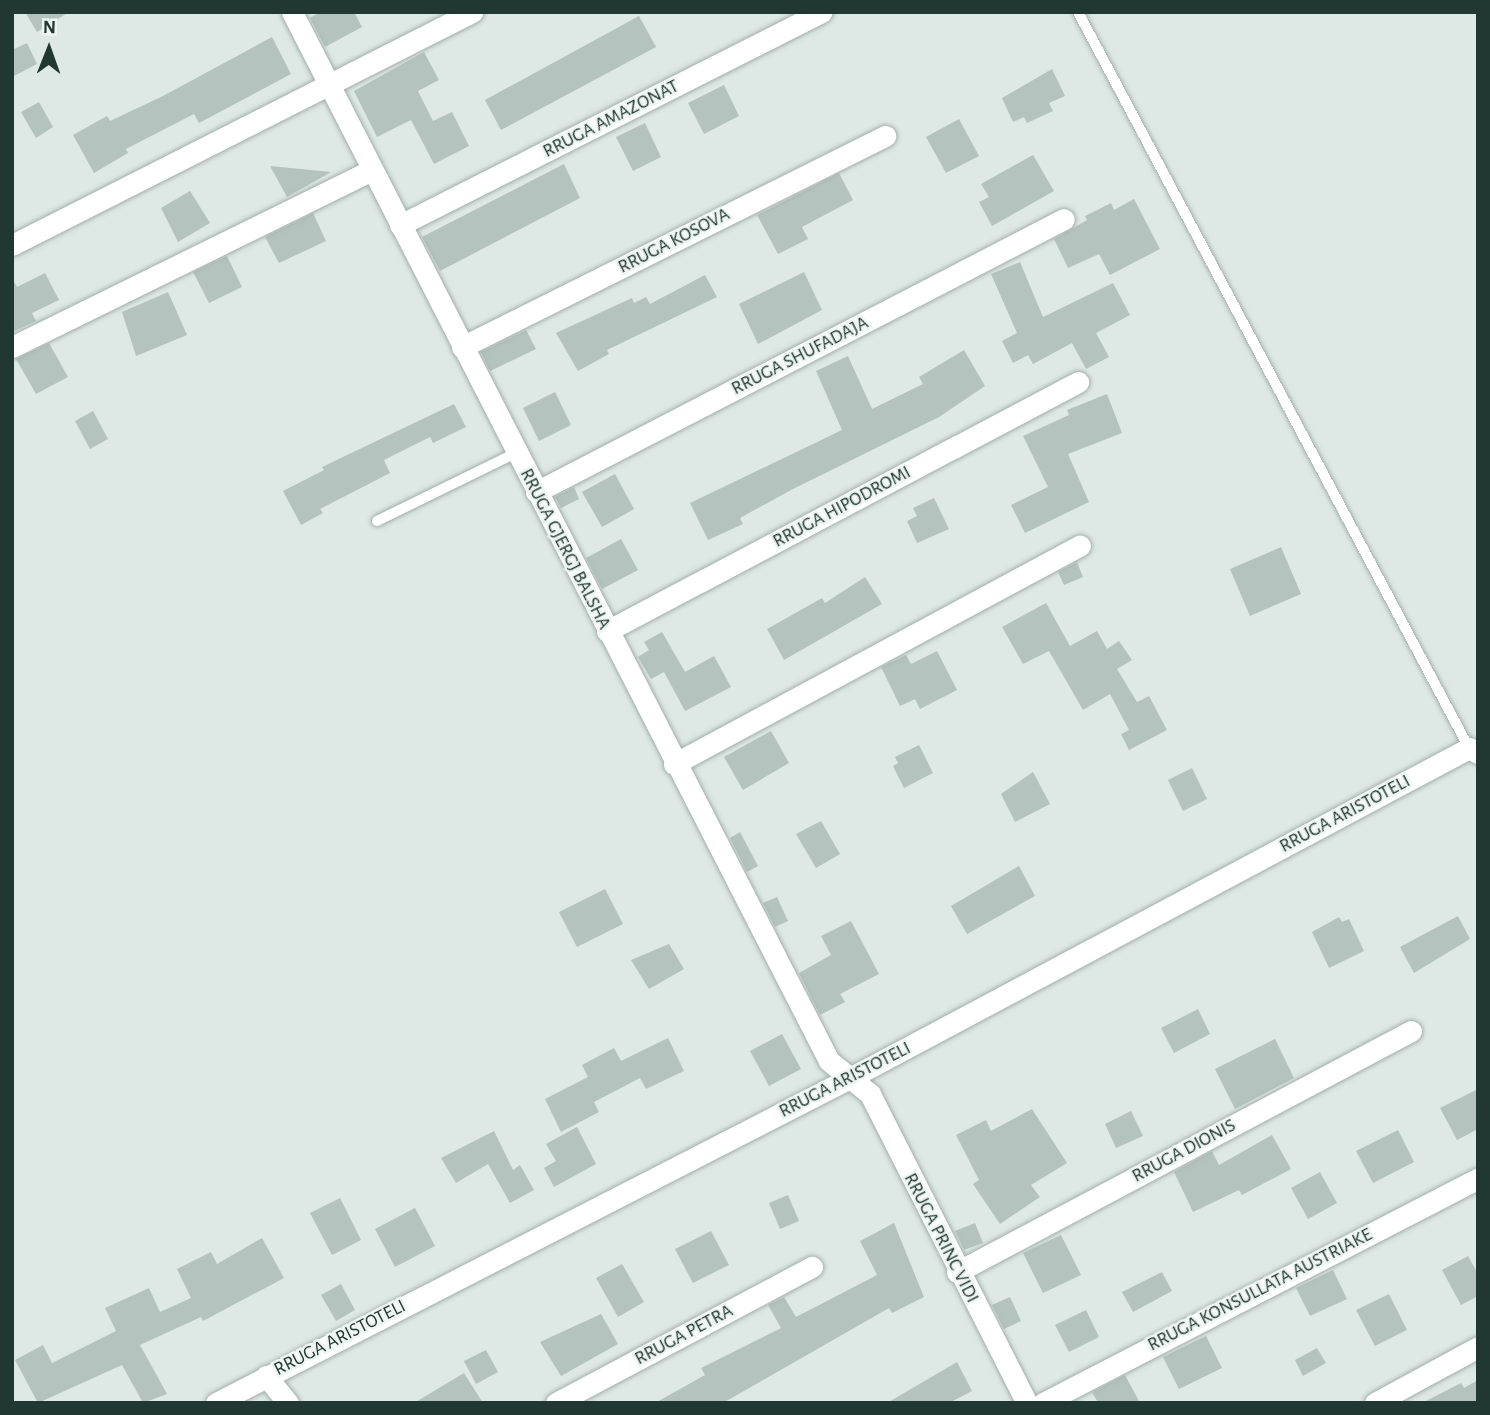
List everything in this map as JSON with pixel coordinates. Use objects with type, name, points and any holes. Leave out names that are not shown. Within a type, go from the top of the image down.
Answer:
[{"type":"street","name":"RRUGA GJERGJ BALSHA","points":[[292,12],[674,764],[829,1060],[850,1078]]},
{"type":"street","points":[[12,245],[330,87],[472,12]]},
{"type":"street","name":"RRUGA AMAZONAT","points":[[401,225],[821,12]]},
{"type":"street","name":"RRUGA KOSOVA","points":[[462,347],[885,136]]},
{"type":"street","points":[[12,347],[372,170]]},
{"type":"street","name":"RRUGA SHUFADAJA","points":[[536,492],[1064,219]]},
{"type":"street","name":"RRUGA HIPODROMI","points":[[607,631],[1078,383]]},
{"type":"street","points":[[674,764],[1080,545]]},
{"type":"street","name":"RRUGA ARISTOTELI","points":[[216,1403],[850,1078],[1473,751]]},
{"type":"street","name":"RRUGA DIONIS","points":[[957,1272],[1411,1031]]},
{"type":"street","name":"RRUGA PRINC VIDI","points":[[850,1078],[870,1094],[957,1272],[1027,1403]]},
{"type":"street","name":"RRUGA KONSULLATA AUSTRIAKE","points":[[1043,1403],[1478,1178]]},
{"type":"street","name":"RRUGA PETRA","points":[[556,1403],[812,1267]]},
{"type":"street","points":[[1375,1403],[1478,1348]]},
{"type":"street","points":[[266,1376],[288,1403]]},
{"type":"lane","points":[[1078,12],[1473,751]]},
{"type":"lane","points":[[377,522],[516,453]]},
{"type":"building","points":[[25,12],[69,12],[37,32]]},
{"type":"building","points":[[320,12],[354,12],[362,27],[325,47],[310,18]]},
{"type":"building","points":[[639,16],[656,47],[501,130],[485,100]]},
{"type":"building","points":[[272,37],[291,74],[199,123],[194,114],[126,149],[128,153],[94,173],[73,135],[107,116],[110,121],[163,96]]},
{"type":"building","points":[[27,43],[37,64],[12,77],[12,50]]},
{"type":"building","points":[[424,52],[439,80],[418,91],[433,121],[452,112],[469,146],[434,164],[411,120],[377,137],[354,91]]},
{"type":"building","points":[[1052,69],[1065,96],[1049,103],[1053,111],[1027,123],[1024,117],[1013,122],[1002,98]]},
{"type":"building","points":[[724,85],[739,116],[704,134],[688,103]]},
{"type":"building","points":[[39,102],[53,127],[36,138],[21,112]]},
{"type":"building","points":[[959,119],[979,156],[946,173],[926,137]]},
{"type":"building","points":[[645,123],[661,157],[633,171],[616,137]]},
{"type":"building","points":[[1033,155],[1054,191],[992,226],[979,202],[989,197],[981,184]]},
{"type":"building","points":[[564,164],[580,198],[440,271],[422,237]]},
{"type":"building","points":[[270,166],[331,172],[287,197]]},
{"type":"building","points":[[839,173],[853,200],[802,227],[808,239],[778,254],[757,215]]},
{"type":"building","points":[[190,191],[210,223],[178,242],[161,208]]},
{"type":"building","points":[[1134,199],[1160,249],[1110,275],[1099,254],[1068,268],[1054,239],[1087,220],[1085,216],[1111,203],[1114,210]]},
{"type":"building","points":[[313,213],[326,241],[279,263],[265,237]]},
{"type":"building","points":[[227,256],[242,287],[209,303],[193,272]]},
{"type":"building","points":[[1020,262],[1043,317],[1113,283],[1130,315],[1096,333],[1109,357],[1086,369],[1072,343],[1033,364],[1028,355],[1013,363],[1002,341],[1017,333],[991,274]]},
{"type":"building","points":[[804,272],[822,310],[758,344],[739,304]]},
{"type":"building","points":[[45,273],[59,300],[32,313],[36,321],[12,332],[12,278],[17,287]]},
{"type":"building","points":[[705,275],[717,297],[607,350],[609,354],[578,371],[556,333],[632,298],[634,303],[646,297],[650,304]]},
{"type":"building","points":[[168,292],[187,335],[136,356],[122,312]]},
{"type":"building","points":[[526,330],[536,349],[490,371],[481,352]]},
{"type":"building","points":[[49,343],[68,377],[36,394],[16,359]]},
{"type":"building","points":[[964,350],[985,386],[939,417],[791,490],[740,518],[743,524],[708,540],[690,503],[842,430],[816,371],[848,356],[872,409],[923,384],[919,377]]},
{"type":"building","points":[[555,392],[571,425],[539,441],[523,408]]},
{"type":"building","points":[[1107,394],[1122,433],[1068,454],[1089,502],[1025,533],[1011,505],[1048,487],[1023,436],[1069,415],[1067,410]]},
{"type":"building","points":[[454,404],[466,427],[433,443],[430,437],[384,460],[390,473],[320,509],[323,513],[301,525],[283,491],[324,470],[322,467]]},
{"type":"building","points":[[93,411],[108,439],[90,449],[75,421]]},
{"type":"building","points":[[615,474],[634,509],[602,527],[582,492]]},
{"type":"building","points":[[574,487],[579,499],[561,508],[555,497]]},
{"type":"building","points":[[934,498],[949,529],[917,543],[907,521],[917,516],[913,508]]},
{"type":"building","points":[[621,539],[638,570],[602,589],[586,558]]},
{"type":"building","points":[[1281,547],[1301,594],[1250,616],[1230,569]]},
{"type":"building","points":[[1077,562],[1083,577],[1064,585],[1058,572]]},
{"type":"building","points":[[865,577],[882,604],[784,660],[767,629],[822,598],[825,603]]},
{"type":"building","points":[[1046,603],[1070,646],[1097,631],[1107,649],[1119,641],[1132,660],[1117,669],[1137,702],[1149,696],[1167,730],[1129,750],[1121,734],[1129,730],[1110,694],[1083,710],[1049,651],[1023,664],[1002,627]]},
{"type":"building","points":[[662,632],[685,672],[714,656],[731,687],[685,711],[664,672],[651,679],[638,657],[649,650],[644,642]]},
{"type":"building","points":[[937,651],[957,690],[920,709],[915,699],[900,706],[881,667],[906,655],[911,664]]},
{"type":"building","points":[[771,731],[789,763],[743,790],[724,757]]},
{"type":"building","points":[[919,745],[933,773],[904,788],[893,766],[898,763],[895,757]]},
{"type":"building","points":[[1192,768],[1207,799],[1183,811],[1168,780]]},
{"type":"building","points":[[1033,772],[1050,804],[1015,822],[1001,794]]},
{"type":"building","points":[[821,821],[840,854],[816,868],[796,834]]},
{"type":"building","points":[[740,832],[758,866],[747,872],[730,838]]},
{"type":"building","points":[[1019,866],[1035,896],[967,934],[951,906]]},
{"type":"building","points":[[605,889],[623,924],[577,947],[559,912]]},
{"type":"building","points":[[777,897],[788,921],[775,927],[763,903]]},
{"type":"building","points":[[1458,916],[1470,939],[1414,973],[1400,947]]},
{"type":"building","points":[[1339,917],[1342,922],[1349,919],[1364,951],[1329,968],[1312,932]]},
{"type":"building","points":[[851,921],[879,974],[840,994],[845,1002],[820,1015],[799,973],[831,955],[821,936]]},
{"type":"building","points":[[669,944],[684,969],[649,989],[631,960]]},
{"type":"building","points":[[1198,1009],[1210,1034],[1174,1053],[1161,1028]]},
{"type":"building","points":[[782,1034],[801,1069],[769,1086],[750,1051]]},
{"type":"building","points":[[668,1038],[684,1071],[646,1089],[640,1078],[594,1102],[599,1112],[561,1132],[545,1099],[588,1077],[582,1065],[614,1048],[621,1061]]},
{"type":"building","points":[[1275,1039],[1294,1078],[1235,1109],[1215,1069]]},
{"type":"building","points":[[1478,1089],[1478,1129],[1457,1140],[1440,1108]]},
{"type":"building","points":[[1032,1109],[1067,1163],[1031,1185],[1040,1197],[1000,1224],[973,1184],[979,1180],[956,1135],[986,1120],[991,1131]]},
{"type":"building","points":[[1131,1111],[1143,1136],[1116,1148],[1105,1124]]},
{"type":"building","points":[[577,1127],[596,1164],[554,1187],[544,1168],[556,1161],[546,1144]]},
{"type":"building","points":[[1398,1130],[1414,1162],[1373,1183],[1356,1151]]},
{"type":"building","points":[[494,1131],[513,1170],[520,1165],[534,1190],[510,1203],[488,1164],[456,1183],[441,1158]]},
{"type":"building","points":[[1272,1135],[1291,1169],[1242,1195],[1239,1190],[1193,1212],[1174,1172],[1212,1151],[1219,1165]]},
{"type":"building","points":[[1320,1172],[1337,1203],[1308,1219],[1291,1188]]},
{"type":"building","points":[[788,1195],[799,1221],[780,1229],[769,1203]]},
{"type":"building","points":[[340,1198],[361,1240],[332,1255],[310,1213]]},
{"type":"building","points":[[415,1208],[435,1246],[395,1267],[375,1229]]},
{"type":"building","points":[[894,1223],[924,1297],[892,1313],[889,1308],[723,1403],[655,1403],[705,1375],[701,1368],[781,1328],[768,1305],[784,1297],[796,1317],[877,1275],[860,1241]]},
{"type":"building","points":[[975,1223],[983,1243],[964,1250],[955,1231]]},
{"type":"building","points":[[711,1231],[729,1265],[693,1283],[675,1249]]},
{"type":"building","points":[[1061,1235],[1081,1275],[1043,1293],[1023,1253]]},
{"type":"building","points":[[262,1238],[284,1278],[203,1321],[201,1317],[140,1345],[167,1394],[143,1403],[122,1365],[38,1403],[15,1360],[43,1345],[52,1363],[116,1331],[105,1308],[149,1288],[160,1312],[191,1298],[177,1269],[211,1252],[217,1264]]},
{"type":"building","points":[[1468,1256],[1478,1274],[1478,1296],[1461,1305],[1442,1270]]},
{"type":"building","points":[[622,1264],[644,1302],[618,1317],[596,1278]]},
{"type":"building","points":[[1333,1270],[1347,1299],[1310,1316],[1296,1288]]},
{"type":"building","points":[[1162,1272],[1172,1291],[1133,1312],[1122,1292]]},
{"type":"building","points":[[341,1284],[355,1310],[336,1321],[321,1295]]},
{"type":"building","points":[[1389,1294],[1407,1330],[1375,1346],[1356,1310]]},
{"type":"building","points":[[1010,1297],[1021,1321],[1004,1329],[992,1305]]},
{"type":"building","points":[[1086,1310],[1099,1337],[1069,1352],[1055,1325]]},
{"type":"building","points":[[601,1314],[618,1344],[561,1376],[540,1342]]},
{"type":"building","points":[[1206,1336],[1222,1368],[1179,1389],[1163,1357]]},
{"type":"building","points":[[1317,1348],[1326,1363],[1303,1376],[1295,1360]]},
{"type":"building","points":[[486,1350],[498,1372],[476,1384],[464,1361]]},
{"type":"building","points":[[957,1362],[972,1391],[949,1403],[887,1403]]},
{"type":"building","points":[[464,1373],[483,1403],[414,1403]]},
{"type":"building","points":[[1125,1375],[1140,1403],[1098,1403],[1092,1392]]},
{"type":"building","points":[[1478,1380],[1478,1403],[1422,1403],[1461,1383],[1464,1388]]}]
